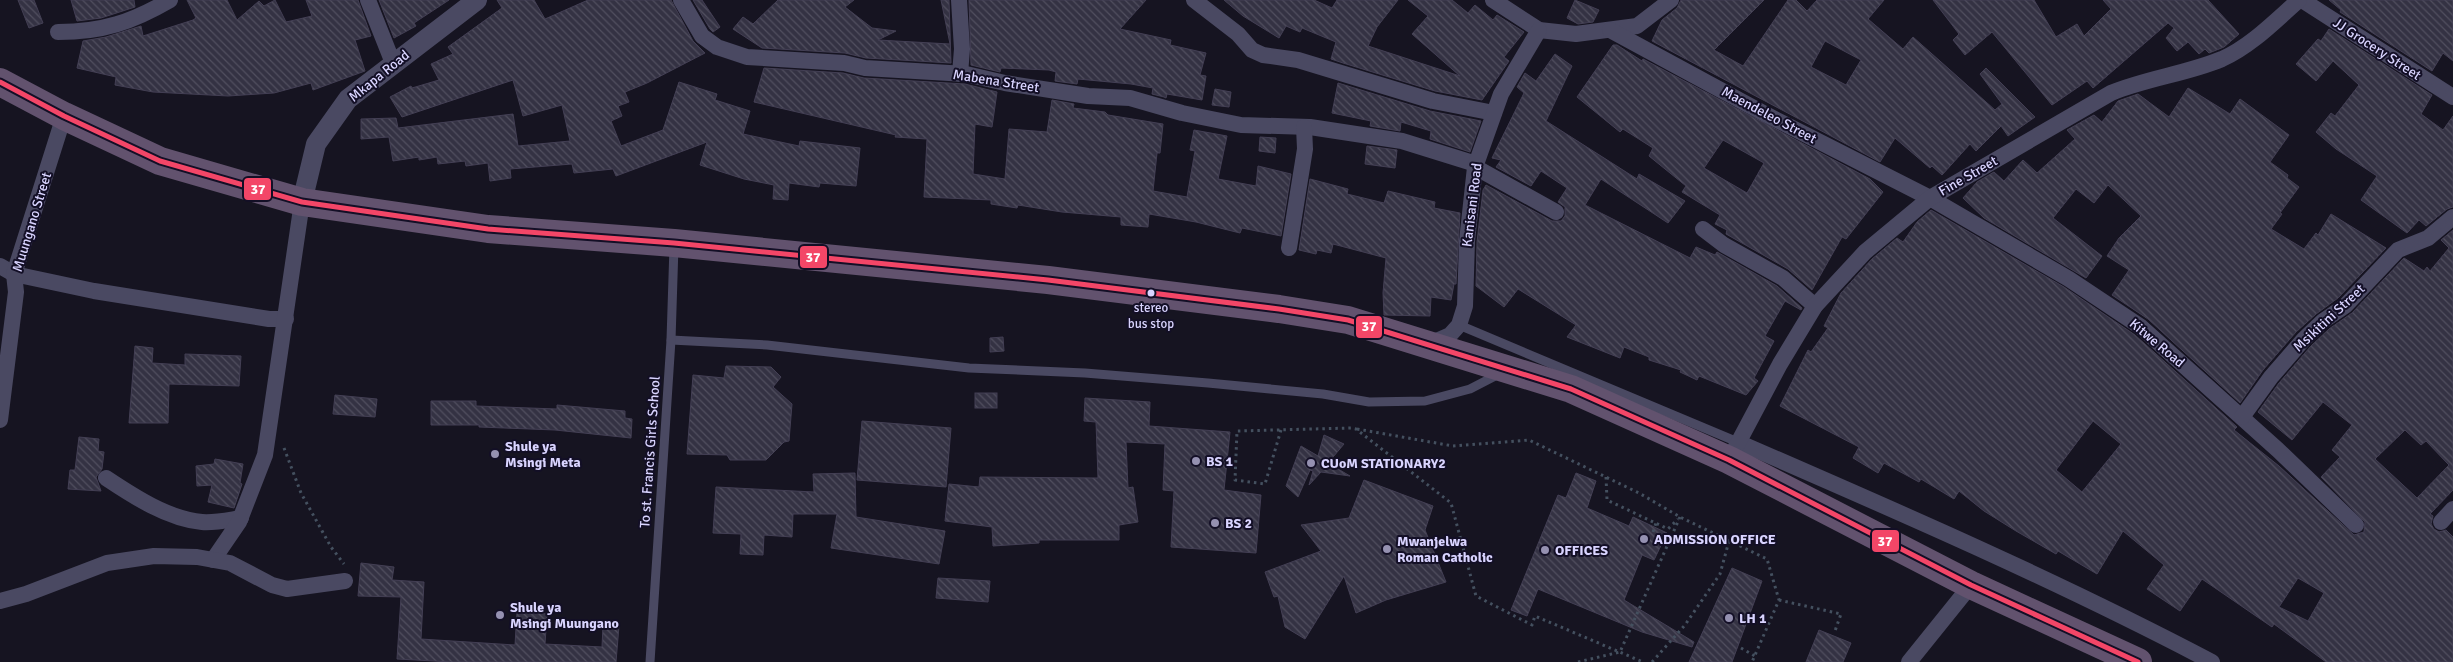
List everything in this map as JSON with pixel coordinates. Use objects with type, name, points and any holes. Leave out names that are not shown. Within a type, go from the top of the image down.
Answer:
[{"type":"highway","points":[[0,82],[64,116],[160,161],[302,202],[488,229],[674,243],[1048,280],[1278,309],[1348,320],[1571,389],[1735,452],[1971,585],[2138,662]]},
{"type":"street","points":[[58,32],[85,32],[115,26],[145,14],[170,0]]},
{"type":"street","points":[[368,0],[393,63]]},
{"type":"street","name":"Mkapa Road","points":[[302,202],[316,144],[348,99],[477,0]]},
{"type":"street","name":"Mabena Street","points":[[681,0],[702,36],[717,47],[747,57],[844,64],[865,68],[960,74],[1088,96],[1130,98],[1182,113],[1241,125],[1307,127],[1402,141],[1476,166],[1556,212]]},
{"type":"street","points":[[959,0],[962,41],[960,74]]},
{"type":"street","points":[[1194,0],[1238,34],[1252,50],[1263,55],[1298,60],[1433,101],[1494,113]]},
{"type":"street","points":[[1493,0],[1539,30],[1576,34],[1637,26],[1671,0]]},
{"type":"street","name":"JJ Grocery Street","points":[[2300,0],[2453,97]]},
{"type":"street","name":"Fine Street","points":[[1735,452],[1780,364],[1815,306],[1865,252],[1930,198],[2111,93],[2135,83],[2222,59],[2257,37],[2300,0]]},
{"type":"street","name":"Kanisani Road","points":[[1459,325],[1465,306],[1466,241],[1476,166],[1500,94],[1539,30]]},
{"type":"street","name":"Maendeleo Street","points":[[1610,30],[1765,114],[1930,198]]},
{"type":"street","name":"Muungano Street","points":[[0,420],[16,292],[14,274],[64,116]]},
{"type":"street","points":[[1289,248],[1307,127]]},
{"type":"street","name":"Kitwe Road","points":[[1930,198],[2069,279],[2141,326],[2242,417],[2356,525]]},
{"type":"street","points":[[213,560],[241,518],[265,455],[302,202]]},
{"type":"street","name":"Msikitini Street","points":[[2242,417],[2271,377],[2304,339],[2323,321],[2345,306],[2398,250],[2428,238],[2453,217]]},
{"type":"street","points":[[1703,229],[1724,245],[1783,278],[1815,306]]},
{"type":"street","points":[[0,266],[14,274],[94,291],[286,319]]},
{"type":"street","points":[[1426,345],[1450,335],[1459,325]]},
{"type":"street","points":[[1735,452],[1953,536],[2070,591],[2212,662]]},
{"type":"street","points":[[106,478],[135,496],[177,516],[201,522],[241,518]]},
{"type":"street","points":[[2441,522],[2453,509]]},
{"type":"street","points":[[0,601],[107,563],[154,556],[197,557],[230,563],[272,585],[287,589],[346,574]]},
{"type":"street","points":[[1909,662],[1971,585]]},
{"type":"lane","name":"To st. Francis Girls School","points":[[650,662],[671,340],[674,243]]},
{"type":"lane","points":[[1459,325],[1735,452]]},
{"type":"lane","points":[[671,340],[768,345],[969,368],[1085,373],[1208,383],[1323,394],[1369,402],[1425,401],[1470,389],[1508,370]]},
{"type":"path","points":[[271,415],[301,493],[346,574]]},
{"type":"path","points":[[1356,429],[1451,503],[1476,596],[1532,625],[1535,616],[1643,662]]},
{"type":"path","points":[[1281,430],[1265,484],[1235,480],[1237,431],[1281,430],[1356,429],[1453,446],[1529,440],[1606,476],[1680,516],[1767,559],[1779,600],[1752,662]]},
{"type":"path","points":[[1606,476],[1607,500],[1668,529],[1680,516]]},
{"type":"path","points":[[1620,652],[1680,516]]},
{"type":"path","points":[[1653,532],[1656,523]]},
{"type":"path","points":[[1652,662],[1685,625],[1720,574],[1729,541]]},
{"type":"path","points":[[1779,600],[1841,614],[1835,631]]},
{"type":"path","points":[[1741,648],[1755,656]]},
{"type":"path","points":[[1578,662],[1620,652]]},
{"type":"building","points":[[18,0],[34,0],[43,23],[29,28]]},
{"type":"building","points":[[71,0],[134,0],[135,7],[101,18],[77,21]]},
{"type":"building","points":[[187,0],[227,0],[237,20],[259,1],[264,6],[275,0],[286,22],[312,16],[306,0],[358,0],[371,36],[355,40],[365,71],[313,90],[311,83],[274,93],[228,96],[153,92],[115,85],[116,77],[77,68],[83,41],[106,37],[141,26],[143,36],[193,20],[196,18]]},
{"type":"building","points":[[379,0],[449,0],[414,23],[416,26],[394,38]]},
{"type":"building","points":[[497,0],[534,0],[545,19],[588,0],[671,0],[693,41],[705,53],[647,83],[625,92],[629,102],[618,106],[622,116],[611,121],[621,146],[663,130],[679,82],[717,94],[715,100],[750,111],[743,134],[799,146],[800,141],[860,148],[856,186],[820,183],[819,187],[789,183],[788,200],[773,199],[774,185],[744,179],[700,165],[707,142],[616,176],[613,169],[574,173],[572,164],[510,169],[511,178],[490,181],[488,163],[466,166],[465,161],[438,164],[437,157],[419,160],[419,157],[393,161],[389,137],[361,139],[361,119],[396,118],[398,128],[513,114],[518,146],[570,141],[562,105],[523,116],[513,80],[402,117],[390,97],[411,86],[412,88],[439,80],[431,64],[453,54],[448,47],[502,8]]},
{"type":"building","points":[[693,0],[702,0],[720,27],[713,32],[710,29]]},
{"type":"building","points":[[778,0],[854,0],[845,7],[872,28],[896,31],[878,40],[950,44],[941,0],[949,0],[951,63],[866,58],[845,53],[762,48],[733,29],[743,17],[753,24]]},
{"type":"building","points":[[969,0],[1146,0],[1120,29],[1171,40],[1170,45],[1206,53],[1200,75],[1206,76],[1202,100],[1167,94],[1166,98],[1152,94],[1153,88],[1131,84],[1078,79],[1077,84],[1055,81],[1056,72],[1049,70],[1001,68],[1000,72],[971,65]]},
{"type":"building","points":[[1224,0],[1314,0],[1332,8],[1337,0],[1398,0],[1377,27],[1368,46],[1460,76],[1412,34],[1428,16],[1408,0],[1452,0],[1468,13],[1475,5],[1493,20],[1497,15],[1524,32],[1504,57],[1509,61],[1482,100],[1435,91],[1331,59],[1336,42],[1302,28],[1300,32],[1286,26],[1279,38],[1243,16]]},
{"type":"building","points":[[1575,0],[1599,10],[1593,22],[1578,24],[1567,18]]},
{"type":"building","points":[[1681,0],[1764,0],[1714,50],[1743,66],[1788,0],[1796,0],[1807,11],[1817,0],[1884,0],[1868,19],[1903,49],[1913,37],[1995,110],[2002,104],[1980,74],[1986,68],[2035,117],[2008,136],[2001,126],[1976,151],[1970,144],[1942,175],[1932,166],[1930,168],[1895,138],[1880,162],[1652,41],[1662,20],[1677,8]],"holes":[[[1825,41],[1861,60],[1846,85],[1811,67]]]},
{"type":"building","points":[[1933,0],[2034,0],[2056,37],[2077,24],[2084,36],[2111,9],[2103,0],[2208,0],[2239,34],[2224,47],[2209,53],[2205,49],[2199,54],[2188,42],[2177,51],[2166,38],[2174,28],[2168,23],[2093,88],[2087,81],[2052,105],[1992,32],[1965,55],[1953,40],[1959,34]]},
{"type":"building","points":[[2329,0],[2453,0],[2453,61],[2443,53],[2432,71],[2340,12],[2341,10]]},
{"type":"building","points":[[2329,29],[2432,95],[2421,114],[2443,130],[2453,116],[2453,207],[2447,209],[2426,226],[2419,220],[2407,233],[2361,200],[2377,176],[2336,149],[2316,132],[2331,113],[2335,116],[2359,85],[2333,61],[2316,81],[2296,64],[2318,39],[2321,41]]},
{"type":"building","points":[[1613,45],[1617,45],[1642,61],[1643,59],[1870,179],[1883,192],[1846,239],[1842,237],[1812,290],[1788,269],[1726,234],[1727,230],[1715,224],[1720,215],[1682,192],[1686,186],[1649,156],[1653,148],[1623,129],[1620,132],[1577,97]],"holes":[[[1723,140],[1764,163],[1747,193],[1704,168]]]},
{"type":"building","points":[[1555,54],[1572,66],[1546,121],[1637,179],[1639,174],[1685,201],[1668,223],[1601,179],[1585,205],[1690,258],[1696,247],[1715,255],[1717,252],[1777,286],[1802,308],[1801,310],[1785,301],[1765,336],[1774,341],[1754,378],[1758,381],[1746,395],[1699,376],[1697,380],[1680,372],[1681,370],[1649,360],[1649,357],[1624,347],[1620,358],[1567,337],[1576,325],[1518,289],[1504,307],[1476,286],[1477,242],[1483,190],[1486,185],[1552,221],[1561,221],[1565,216],[1565,207],[1558,202],[1567,188],[1541,171],[1531,186],[1496,167],[1501,160],[1492,158],[1524,93],[1517,87],[1525,73],[1536,81]]},
{"type":"building","points":[[764,68],[843,73],[864,78],[965,84],[997,92],[992,127],[975,124],[973,174],[1005,179],[1009,129],[1047,132],[1052,100],[1074,104],[1073,108],[1105,112],[1108,115],[1163,124],[1160,153],[1157,153],[1153,191],[1187,197],[1195,151],[1190,150],[1194,130],[1227,136],[1218,179],[1256,186],[1258,166],[1291,174],[1281,236],[1242,228],[1240,233],[1196,222],[1149,214],[1148,227],[1121,225],[1121,217],[1062,212],[1018,205],[1017,208],[991,204],[991,200],[924,197],[927,139],[895,137],[896,135],[754,102]]},
{"type":"building","points":[[1338,83],[1430,111],[1481,121],[1470,152],[1430,139],[1431,131],[1401,122],[1400,131],[1370,126],[1371,121],[1332,113]]},
{"type":"building","points":[[2188,88],[2230,114],[2240,99],[2289,135],[2270,162],[2288,175],[2287,178],[2299,187],[2271,229],[2304,249],[2316,233],[2318,235],[2331,214],[2386,248],[2338,298],[2296,332],[2263,370],[2240,403],[2148,319],[2112,295],[2129,270],[2107,256],[2119,238],[2141,216],[2108,185],[2094,203],[2076,189],[2053,218],[2102,256],[2086,278],[1984,218],[1963,198],[1977,182],[1994,172],[2004,181],[2023,160],[2037,173],[2075,139],[2067,130],[2094,115],[2102,122],[2118,101],[2138,94],[2169,117]]},
{"type":"building","points":[[1215,89],[1231,92],[1229,107],[1212,105]]},
{"type":"building","points":[[1260,137],[1276,138],[1275,153],[1259,151]]},
{"type":"building","points":[[1367,146],[1397,150],[1395,168],[1365,164]]},
{"type":"building","points":[[1310,179],[1348,189],[1347,194],[1384,203],[1388,191],[1435,202],[1434,208],[1460,213],[1456,284],[1454,284],[1451,300],[1431,297],[1430,316],[1384,315],[1383,293],[1386,258],[1333,244],[1331,253],[1317,250],[1316,254],[1299,250]]},
{"type":"building","points":[[1931,210],[2064,287],[2135,335],[2237,427],[2234,430],[2279,466],[2354,535],[2364,532],[2365,522],[2321,477],[2340,457],[2332,450],[2352,425],[2323,402],[2292,440],[2258,412],[2279,383],[2311,346],[2329,329],[2352,313],[2404,258],[2424,271],[2427,267],[2430,271],[2449,248],[2441,240],[2453,230],[2453,490],[2430,514],[2433,516],[2431,524],[2434,529],[2439,532],[2446,530],[2453,537],[2453,662],[2326,662],[2274,624],[2272,627],[2202,579],[2180,611],[2147,589],[2164,565],[2123,531],[2097,574],[2058,551],[2056,554],[2016,531],[1984,511],[1959,491],[1954,499],[1921,479],[1919,482],[1884,463],[1878,473],[1853,458],[1859,447],[1780,406],[1808,350],[1811,352],[1828,328],[1824,326],[1841,293],[1872,259],[1897,238],[1903,242],[1917,222]],"holes":[[[2093,421],[2121,444],[2082,492],[2056,470]],[[2405,430],[2421,445],[2426,441],[2449,465],[2417,498],[2375,459]],[[2298,578],[2324,593],[2308,621],[2279,607]]]},
{"type":"building","points":[[1003,337],[1004,351],[990,352],[990,338]]},
{"type":"building","points":[[135,346],[153,348],[152,363],[185,365],[185,354],[241,356],[239,386],[169,384],[168,423],[129,423]]},
{"type":"building","points":[[726,366],[771,367],[781,377],[773,387],[792,404],[789,441],[784,442],[766,460],[730,460],[727,455],[687,454],[693,375],[724,378]]},
{"type":"building","points":[[975,393],[997,393],[997,408],[975,408]]},
{"type":"building","points":[[335,395],[377,399],[375,417],[333,414]]},
{"type":"building","points":[[1085,398],[1150,402],[1149,426],[1230,432],[1224,490],[1261,495],[1256,553],[1171,547],[1174,491],[1163,490],[1165,444],[1126,442],[1128,488],[1133,487],[1138,522],[1119,525],[1119,540],[1039,540],[1039,543],[993,546],[992,527],[945,521],[949,484],[979,487],[980,477],[1098,478],[1096,422],[1084,421]]},
{"type":"building","points":[[431,401],[476,401],[476,406],[557,409],[557,405],[625,411],[625,418],[632,419],[631,438],[555,430],[479,427],[479,425],[431,425]]},
{"type":"building","points":[[862,421],[951,428],[946,487],[857,480]]},
{"type":"building","name":"CUoM STATIONARY2","points":[[1324,435],[1344,444],[1328,463],[1350,476],[1321,472],[1309,485],[1313,471],[1310,470],[1298,497],[1286,486],[1301,446],[1318,456]]},
{"type":"building","points":[[79,437],[99,439],[98,451],[104,452],[102,469],[96,477],[101,491],[68,489],[70,470],[75,470]]},
{"type":"building","points":[[215,459],[243,464],[240,483],[242,484],[234,508],[208,502],[212,485],[197,486],[196,466],[214,464]]},
{"type":"building","points":[[855,473],[856,517],[945,531],[939,564],[831,548],[837,514],[793,514],[792,537],[764,535],[763,555],[740,554],[741,534],[713,533],[716,487],[814,492],[813,474]]},
{"type":"building","points":[[1576,473],[1596,481],[1587,508],[1629,526],[1633,517],[1667,533],[1654,560],[1642,555],[1624,600],[1694,642],[1692,647],[1642,632],[1538,589],[1527,616],[1511,610],[1558,495],[1566,498]]},
{"type":"building","points":[[1364,480],[1433,506],[1425,530],[1446,582],[1386,600],[1356,613],[1344,576],[1305,639],[1285,627],[1278,596],[1274,597],[1265,572],[1321,551],[1301,525],[1349,518]]},
{"type":"building","points":[[361,563],[394,567],[392,580],[424,582],[421,639],[515,645],[517,612],[547,614],[545,644],[602,647],[603,625],[619,626],[616,662],[452,662],[397,659],[401,597],[358,596]]},
{"type":"building","name":"LH 1","points":[[1732,568],[1762,581],[1732,662],[1689,662]]},
{"type":"building","points":[[938,578],[990,581],[988,602],[936,598]]},
{"type":"building","points":[[1819,630],[1851,643],[1843,662],[1806,662]]},
{"type":"transit line","name":"37","points":[[0,82],[64,116],[160,161],[302,202],[488,229],[674,243],[1048,280],[1279,309],[1348,320],[1571,389],[1729,460],[1971,585],[2138,662]]},
{"type":"place","name":"stereo bus stop","points":[[1151,293]]},
{"type":"place","name":"Shule ya Msingi Meta","points":[[495,454]]},
{"type":"place","name":"BS 1","points":[[1196,461]]},
{"type":"place","name":"CUoM STATIONARY2","points":[[1311,463]]},
{"type":"place","name":"BS 2","points":[[1215,523]]},
{"type":"place","name":"ADMISSION OFFICE","points":[[1644,539]]},
{"type":"place","name":"Mwanjelwa Roman Catholic","points":[[1387,549]]},
{"type":"place","name":"OFFICES","points":[[1545,550]]},
{"type":"place","name":"Shule ya Msingi Muungano","points":[[500,615]]},
{"type":"place","name":"LH 1","points":[[1729,618]]}]
